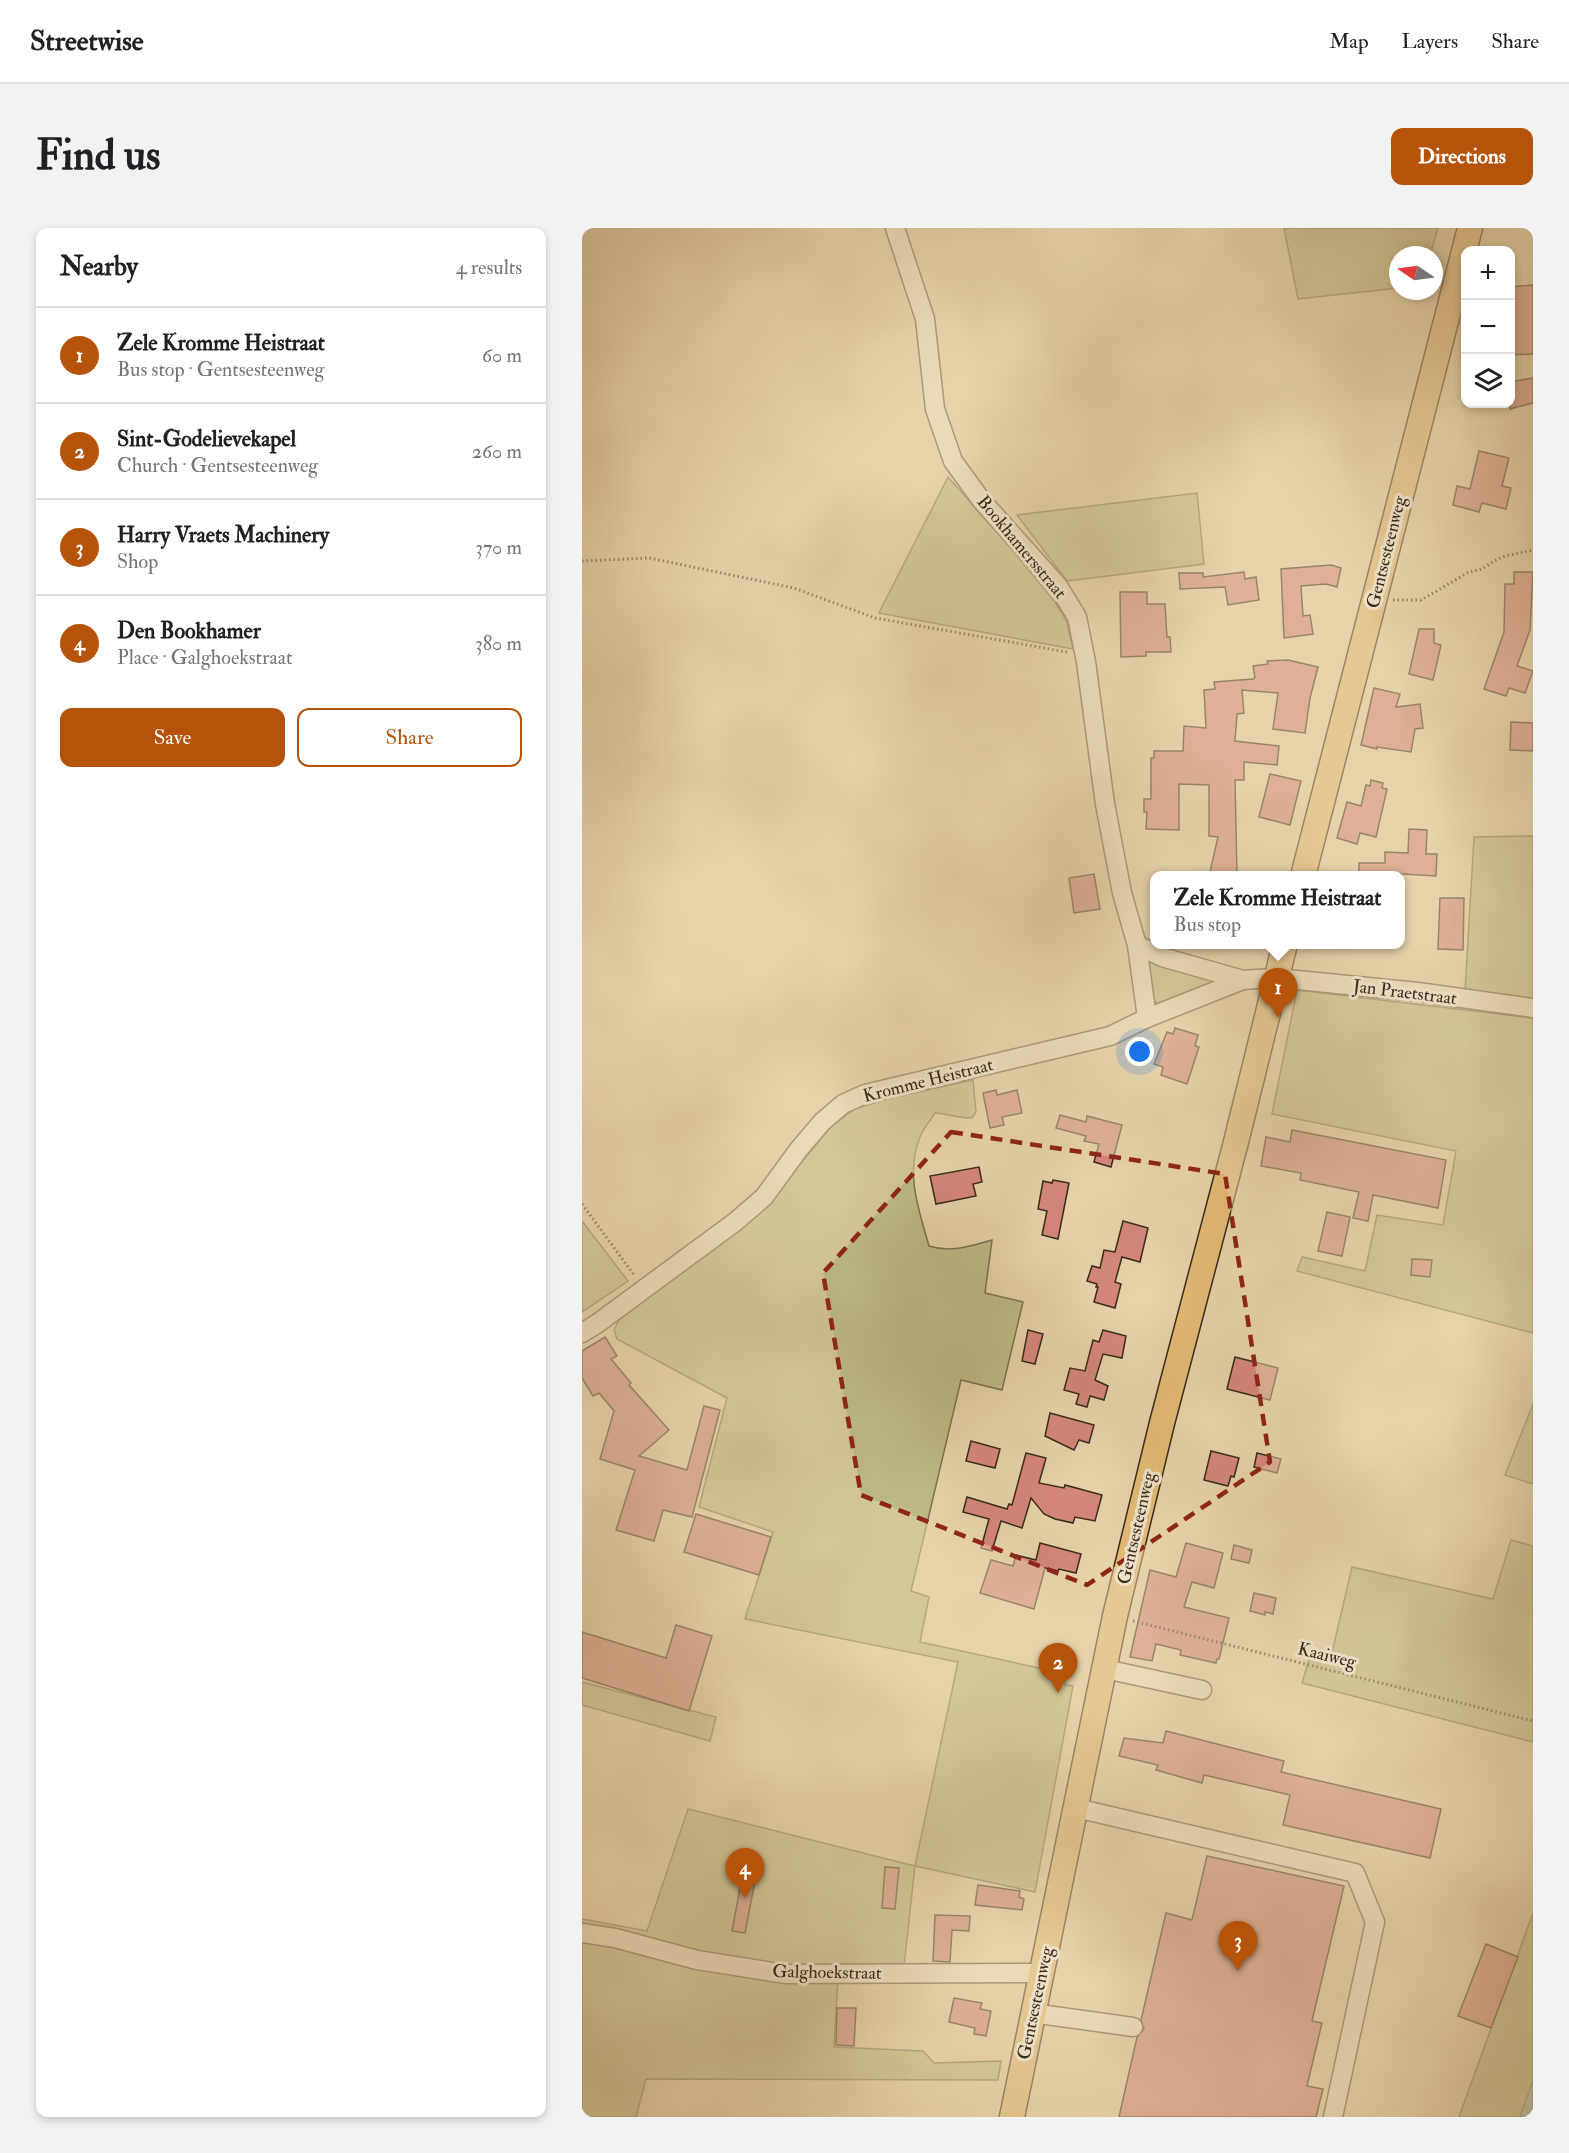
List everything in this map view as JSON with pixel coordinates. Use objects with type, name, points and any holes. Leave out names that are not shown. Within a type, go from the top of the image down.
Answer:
[{"type":"main road","name":"Gentsesteenweg","points":[[1304,871],[1470,228]]},
{"type":"main road","name":"Gentsesteenweg","points":[[1012,2117],[1106,1669],[1115,1616],[1162,1423],[1284,949]]},
{"type":"street","name":"Bookhamersstraat","points":[[895,228],[925,319],[935,409],[953,461],[982,501],[1059,586],[1077,617],[1085,656],[1105,804],[1122,893],[1137,945],[1147,1018]]},
{"type":"street","points":[[1137,945],[1161,957],[1243,980]]},
{"type":"street","name":"Kromme Heistraat","points":[[582,1333],[735,1222],[764,1197],[799,1149],[822,1122],[843,1104],[866,1094],[1110,1036],[1147,1018],[1243,980],[1277,978]]},
{"type":"street","name":"Jan Praetstraat","points":[[1277,978],[1418,992],[1533,1008]]},
{"type":"street","points":[[1106,1669],[1202,1690]]},
{"type":"street","points":[[1076,1808],[1355,1874],[1376,1922],[1333,2117]]},
{"type":"street","name":"Galghoekstraat","points":[[582,1933],[615,1938],[697,1960],[785,1974],[1041,1973]]},
{"type":"street","points":[[1032,2013],[1132,2027]]},
{"type":"path","points":[[1374,599],[1420,600],[1469,572],[1482,569],[1505,556],[1533,550]]},
{"type":"path","points":[[582,561],[649,558],[794,588],[875,618],[1085,656]]},
{"type":"path","points":[[582,1204],[645,1289]]},
{"type":"path","name":"Kaaiweg","points":[[1115,1616],[1533,1721]]},
{"type":"highlighted area","points":[[951,1132],[1225,1174],[1270,1462],[1087,1585],[861,1495],[823,1273]]},
{"type":"shaded area","points":[[1284,228],[1438,228],[1433,246],[1389,246],[1389,289],[1298,299]]},
{"type":"shaded area","points":[[948,477],[1055,602],[1066,620],[1073,649],[879,613]]},
{"type":"shaded area","points":[[1197,493],[1204,564],[1067,581],[1017,515]]},
{"type":"shaded area","points":[[1533,836],[1533,1000],[1465,992],[1474,837]]},
{"type":"shaded area","points":[[1152,961],[1216,982],[1158,1003],[1154,1001],[1148,964]]},
{"type":"shaded area","points":[[1297,990],[1533,1018],[1533,1333],[1297,1271],[1302,1257],[1365,1271],[1377,1215],[1443,1225],[1456,1151],[1272,1114]]},
{"type":"shaded area","points":[[973,1080],[976,1112],[972,1118],[935,1113],[921,1134],[914,1165],[915,1192],[929,1246],[953,1249],[992,1240],[985,1293],[1023,1302],[1002,1390],[961,1380],[911,1591],[929,1597],[920,1642],[1067,1674],[1065,1685],[1073,1686],[1035,1892],[915,1866],[958,1662],[745,1619],[773,1532],[699,1507],[727,1398],[617,1339],[614,1330],[620,1318],[774,1195],[831,1127],[855,1109],[886,1099]]},
{"type":"shaded area","points":[[582,1221],[628,1281],[582,1312]]},
{"type":"shaded area","points":[[1533,1404],[1533,1484],[1505,1475]]},
{"type":"shaded area","points":[[1511,1540],[1533,1546],[1533,1742],[1302,1683],[1311,1653],[1331,1657],[1352,1567],[1493,1599]]},
{"type":"shaded area","points":[[582,1682],[716,1717],[710,1741],[582,1705]]},
{"type":"shaded area","points":[[688,1809],[915,1866],[903,1975],[838,1977],[834,2047],[923,2051],[934,2063],[1001,2061],[998,2080],[646,2079],[636,2117],[582,2117],[582,1919],[647,1931]]},
{"type":"shaded area","points":[[1533,1913],[1533,2117],[1459,2117]]},
{"type":"shaded area","points":[[1533,2080],[1533,2117],[1520,2117]]},
{"type":"building","points":[[1533,285],[1533,354],[1515,355],[1515,287]]},
{"type":"building","points":[[1533,378],[1533,403],[1515,408],[1515,381]]},
{"type":"building","points":[[1479,451],[1509,458],[1502,486],[1511,488],[1506,509],[1482,503],[1479,512],[1453,505],[1457,486],[1470,489]]},
{"type":"building","points":[[1331,565],[1341,568],[1337,587],[1326,584],[1301,586],[1303,616],[1310,615],[1313,634],[1284,638],[1281,569]]},
{"type":"building","points":[[1244,572],[1245,579],[1256,577],[1259,600],[1228,605],[1225,587],[1180,589],[1179,573],[1203,573],[1203,577]]},
{"type":"building","points":[[1514,572],[1533,572],[1530,630],[1517,666],[1533,671],[1525,693],[1509,688],[1506,696],[1484,689],[1504,632],[1505,584],[1514,584]]},
{"type":"building","points":[[1120,592],[1147,592],[1147,604],[1165,604],[1167,637],[1170,637],[1171,652],[1146,652],[1146,656],[1121,657]]},
{"type":"building","points":[[1419,629],[1434,629],[1434,643],[1441,645],[1433,680],[1409,674]]},
{"type":"building","points":[[1288,660],[1318,667],[1310,698],[1305,733],[1273,729],[1278,693],[1242,690],[1244,713],[1237,714],[1235,741],[1279,746],[1277,765],[1244,762],[1244,780],[1235,780],[1237,871],[1210,871],[1218,837],[1209,836],[1209,785],[1179,784],[1179,830],[1146,829],[1147,812],[1144,812],[1144,799],[1151,799],[1151,758],[1154,758],[1154,751],[1183,751],[1184,726],[1206,728],[1204,690],[1215,689],[1214,682],[1253,679],[1255,677],[1253,666],[1268,664],[1267,661]]},
{"type":"building","points":[[1374,688],[1400,694],[1396,707],[1420,704],[1423,728],[1415,729],[1411,752],[1361,745]]},
{"type":"building","points":[[1511,722],[1533,723],[1533,751],[1510,750]]},
{"type":"building","points":[[1270,774],[1301,781],[1290,825],[1259,817]]},
{"type":"building","points":[[1371,780],[1383,783],[1382,788],[1387,789],[1376,837],[1360,833],[1357,844],[1337,838],[1347,802],[1361,806],[1366,785],[1370,786]]},
{"type":"building","points":[[1409,829],[1427,830],[1426,854],[1437,854],[1436,876],[1405,874],[1405,871],[1359,871],[1359,863],[1385,863],[1385,852],[1408,853]]},
{"type":"building","points":[[1094,874],[1100,909],[1074,913],[1069,878]]},
{"type":"building","points":[[1440,898],[1464,898],[1463,950],[1438,949]]},
{"type":"building","points":[[1175,1028],[1198,1035],[1195,1046],[1199,1047],[1187,1084],[1161,1075],[1163,1067],[1154,1064],[1167,1032],[1173,1034]]},
{"type":"building","points":[[996,1090],[997,1095],[1017,1090],[1022,1113],[1002,1117],[1004,1125],[990,1128],[983,1093]]},
{"type":"building","points":[[1060,1115],[1086,1122],[1087,1116],[1122,1125],[1111,1167],[1094,1162],[1099,1144],[1084,1141],[1086,1136],[1056,1128]]},
{"type":"building","points":[[1292,1130],[1446,1160],[1438,1208],[1373,1195],[1368,1221],[1353,1218],[1359,1192],[1300,1180],[1301,1173],[1261,1166],[1266,1137],[1290,1142]]},
{"type":"building","points":[[979,1167],[982,1182],[973,1184],[976,1196],[936,1204],[930,1176]]},
{"type":"building","points":[[1053,1180],[1069,1183],[1058,1239],[1042,1235],[1047,1211],[1038,1209],[1043,1181],[1052,1183]]},
{"type":"building","points":[[1327,1212],[1350,1217],[1342,1256],[1318,1251]]},
{"type":"building","points":[[1123,1221],[1148,1228],[1140,1262],[1122,1257],[1115,1282],[1121,1284],[1115,1308],[1094,1302],[1097,1284],[1087,1281],[1092,1266],[1100,1268],[1104,1250],[1115,1252]]},
{"type":"building","points":[[1412,1259],[1432,1260],[1430,1277],[1411,1275]]},
{"type":"building","points":[[1028,1330],[1043,1334],[1035,1364],[1022,1361]]},
{"type":"building","points":[[1103,1330],[1126,1336],[1122,1358],[1103,1354],[1095,1380],[1108,1386],[1104,1400],[1090,1396],[1087,1407],[1076,1404],[1079,1394],[1064,1390],[1070,1368],[1085,1371],[1093,1340],[1099,1342]]},
{"type":"building","points":[[605,1337],[617,1356],[611,1359],[631,1383],[629,1385],[669,1430],[639,1456],[687,1470],[704,1406],[720,1410],[692,1517],[663,1510],[654,1541],[616,1530],[635,1470],[600,1459],[614,1411],[599,1393],[593,1396],[582,1378],[582,1351]]},
{"type":"building","points":[[1235,1357],[1278,1368],[1270,1400],[1227,1389]]},
{"type":"building","points":[[1050,1413],[1094,1425],[1089,1443],[1079,1440],[1074,1450],[1045,1436]]},
{"type":"building","points":[[971,1441],[1000,1449],[995,1468],[966,1461]]},
{"type":"building","points":[[1211,1451],[1239,1458],[1234,1477],[1231,1476],[1228,1486],[1204,1480]]},
{"type":"building","points":[[1026,1453],[1046,1458],[1039,1483],[1064,1488],[1065,1485],[1102,1495],[1095,1521],[1075,1517],[1073,1523],[1055,1519],[1044,1514],[1031,1498],[1022,1528],[1001,1521],[992,1551],[981,1548],[989,1519],[963,1512],[967,1497],[1007,1509],[1009,1504],[1012,1505]]},
{"type":"building","points":[[1257,1453],[1281,1459],[1277,1473],[1254,1467]]},
{"type":"building","points":[[696,1514],[771,1537],[759,1575],[684,1552]]},
{"type":"building","points":[[1040,1543],[1081,1554],[1076,1573],[1045,1568],[1034,1609],[980,1593],[991,1560],[1013,1566],[1016,1555],[1036,1560]]},
{"type":"building","points":[[1186,1543],[1223,1553],[1214,1588],[1192,1582],[1184,1607],[1229,1618],[1219,1659],[1216,1663],[1180,1655],[1181,1650],[1156,1644],[1152,1661],[1130,1657],[1150,1570],[1176,1577]]},
{"type":"building","points":[[1234,1545],[1252,1550],[1249,1563],[1231,1559]]},
{"type":"building","points":[[1254,1593],[1276,1598],[1273,1614],[1265,1612],[1265,1615],[1250,1611]]},
{"type":"building","points":[[676,1625],[712,1636],[689,1711],[582,1678],[582,1632],[666,1658]]},
{"type":"building","points":[[1166,1731],[1284,1761],[1281,1772],[1441,1809],[1430,1858],[1283,1825],[1290,1795],[1204,1775],[1202,1783],[1156,1770],[1158,1765],[1119,1756],[1124,1738],[1163,1743]]},
{"type":"building","points":[[1207,1856],[1344,1886],[1312,2021],[1322,2023],[1307,2086],[1323,2089],[1316,2117],[1119,2117],[1137,2037],[1144,2029],[1141,2020],[1166,1913],[1192,1920]]},
{"type":"building","points":[[745,1862],[758,1865],[745,1933],[732,1931]]},
{"type":"building","points":[[885,1867],[899,1868],[895,1909],[882,1908]]},
{"type":"building","points":[[978,1885],[1020,1891],[1019,1897],[1024,1899],[1022,1910],[975,1905]]},
{"type":"building","points":[[935,1915],[970,1916],[969,1931],[952,1930],[950,1962],[933,1961]]},
{"type":"building","points":[[1486,1944],[1518,1957],[1491,2028],[1458,2016]]},
{"type":"building","points":[[954,1998],[982,2003],[980,2009],[991,2011],[986,2036],[974,2034],[975,2028],[949,2022]]},
{"type":"building","points":[[837,2008],[856,2008],[854,2046],[836,2045]]},
{"type":"place","name":"Zele Kromme Heistraat","points":[[1278,1018]]},
{"type":"place","name":"Sint-Godelievekapel","points":[[1058,1693]]},
{"type":"place","name":"Den Bookhamer","points":[[745,1898]]},
{"type":"place","name":"Harry Vraets Machinery","points":[[1238,1971]]}]
